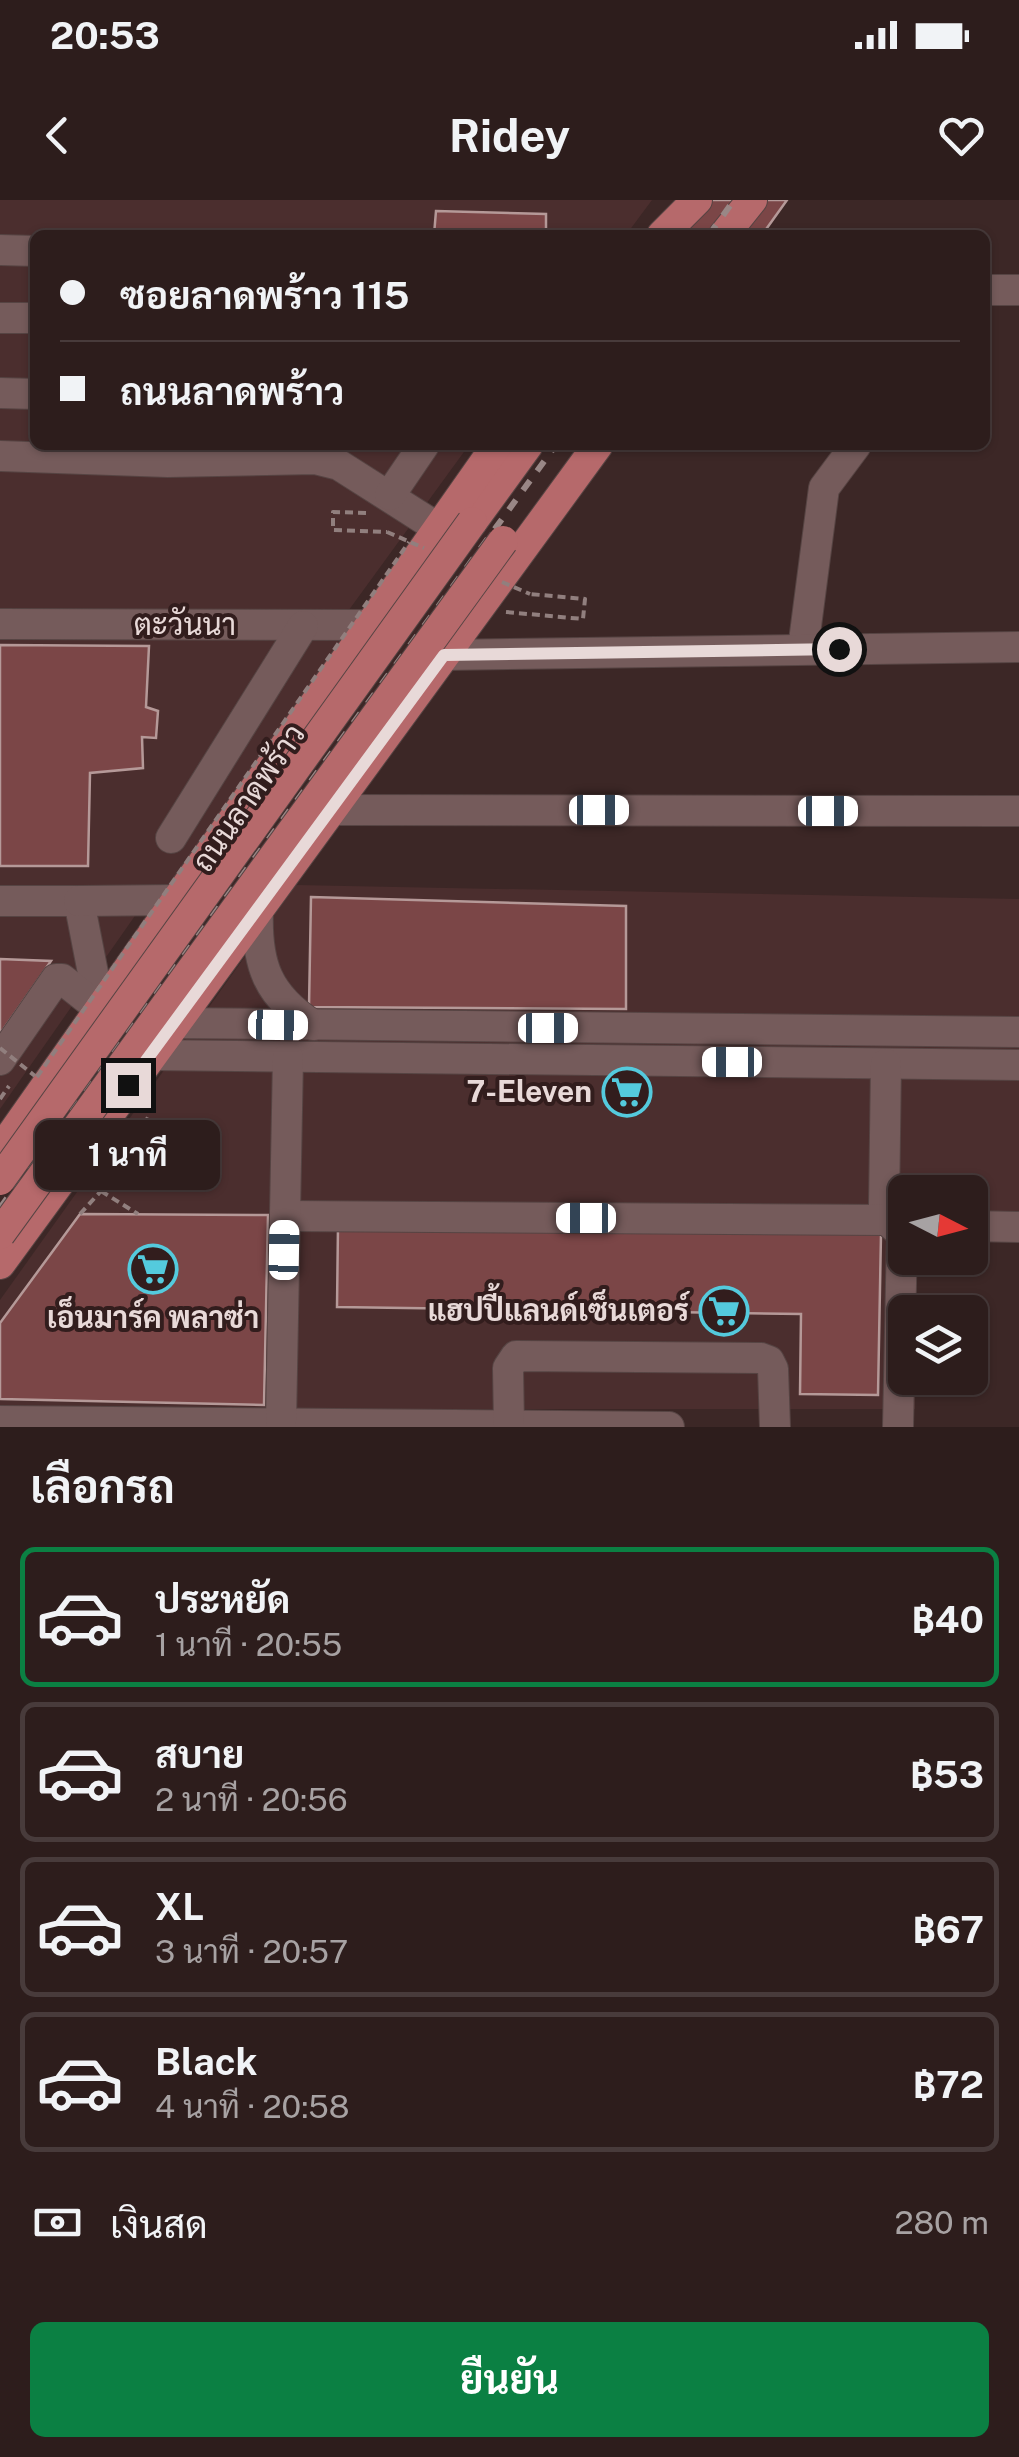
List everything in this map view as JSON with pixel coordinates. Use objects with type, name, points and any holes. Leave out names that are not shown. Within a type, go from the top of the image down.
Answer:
[{"type":"main road","points":[[667,230],[698,200]]},
{"type":"main road","points":[[677,230],[698,200]]},
{"type":"main road","points":[[728,230],[752,200]]},
{"type":"main road","points":[[748,230],[768,200]]},
{"type":"main road","name":"ถนนลาดพร้าว","points":[[0,1152],[493,450]]},
{"type":"main road","points":[[0,1180],[524,450]]},
{"type":"main road","points":[[0,1234],[568,450]]},
{"type":"main road","points":[[0,1264],[594,450]]},
{"type":"main road","points":[[97,1014],[174,1022]]},
{"type":"main road","points":[[97,1014],[150,1055]]},
{"type":"street","points":[[0,250],[30,250]]},
{"type":"street","points":[[990,290],[1019,290]]},
{"type":"street","points":[[0,318],[30,318]]},
{"type":"street","points":[[0,393],[30,394]]},
{"type":"street","points":[[385,504],[421,450]]},
{"type":"street","points":[[803,649],[824,488],[852,450]]},
{"type":"street","points":[[0,456],[168,453],[315,458],[340,465],[385,504],[438,528]]},
{"type":"street","name":"ตะวันนา","points":[[0,624],[370,625]]},
{"type":"street","points":[[170,838],[304,626]]},
{"type":"street","points":[[444,655],[1019,647]]},
{"type":"street","points":[[332,810],[1019,811]]},
{"type":"street","points":[[0,901],[178,900]]},
{"type":"street","points":[[79,901],[97,1014]]},
{"type":"street","points":[[258,910],[260,955],[267,976],[290,1010],[313,1025]]},
{"type":"street","points":[[0,1060],[56,978],[62,979],[97,1014]]},
{"type":"street","points":[[174,1022],[1019,1032]]},
{"type":"street","points":[[150,1055],[1019,1065]]},
{"type":"street","points":[[281,1422],[288,1058]]},
{"type":"street","points":[[886,1064],[884,1206],[888,1212]]},
{"type":"street","points":[[285,1216],[888,1227]]},
{"type":"street","points":[[988,1226],[1019,1227]]},
{"type":"street","points":[[898,1275],[898,1427]]},
{"type":"street","points":[[509,1425],[511,1360],[516,1356],[535,1356],[761,1358],[769,1361],[773,1369],[775,1427]]},
{"type":"street","points":[[0,1421],[670,1427]]},
{"type":"path","points":[[385,504],[333,512],[333,530],[387,532]]},
{"type":"path","points":[[36,1077],[409,542]]},
{"type":"path","points":[[509,615],[583,619],[585,599],[530,594]]},
{"type":"path","points":[[133,1148],[150,1113]]},
{"type":"path","points":[[101,1192],[138,1214]]},
{"type":"shaded area","points":[[0,200],[652,200],[630,230],[30,230],[30,450],[465,450],[338,625],[370,625],[178,900],[146,900],[0,1109]]},
{"type":"shaded area","points":[[296,885],[1019,899],[1019,1236],[988,1235],[988,1175],[888,1175],[888,1275],[905,1275],[905,1295],[888,1295],[888,1395],[915,1395],[915,1409],[0,1409],[0,1300]]},
{"type":"building","points":[[692,200],[787,200],[766,230],[671,230]]},
{"type":"building","points":[[436,211],[546,214],[546,230],[434,230]]},
{"type":"building","points":[[0,645],[149,646],[146,707],[158,711],[156,738],[142,737],[143,768],[90,773],[88,866],[0,866]]},
{"type":"building","points":[[311,897],[626,906],[626,1009],[309,1007]]},
{"type":"building","points":[[0,959],[51,961],[0,1034]]},
{"type":"building","name":"เอ็นมาร์ค พลาซ่า","points":[[80,1214],[268,1215],[264,1405],[0,1399],[0,1323]]},
{"type":"building","name":"แฮปปี้แลนด์เซ็นเตอร์","points":[[338,1226],[881,1234],[878,1395],[800,1394],[801,1314],[337,1307]]},
{"type":"railway","points":[[713,230],[734,200]]},
{"type":"railway","points":[[0,1208],[552,450]]},
{"type":"place","name":"7-Eleven","points":[[627,1092]]},
{"type":"place","name":"เอ็นมาร์ค พลาซ่า","points":[[153,1269]]},
{"type":"place","name":"แฮปปี้แลนด์เซ็นเตอร์","points":[[724,1311]]},
{"type":"route","points":[[128,1085],[444,655],[839,649]]}]
